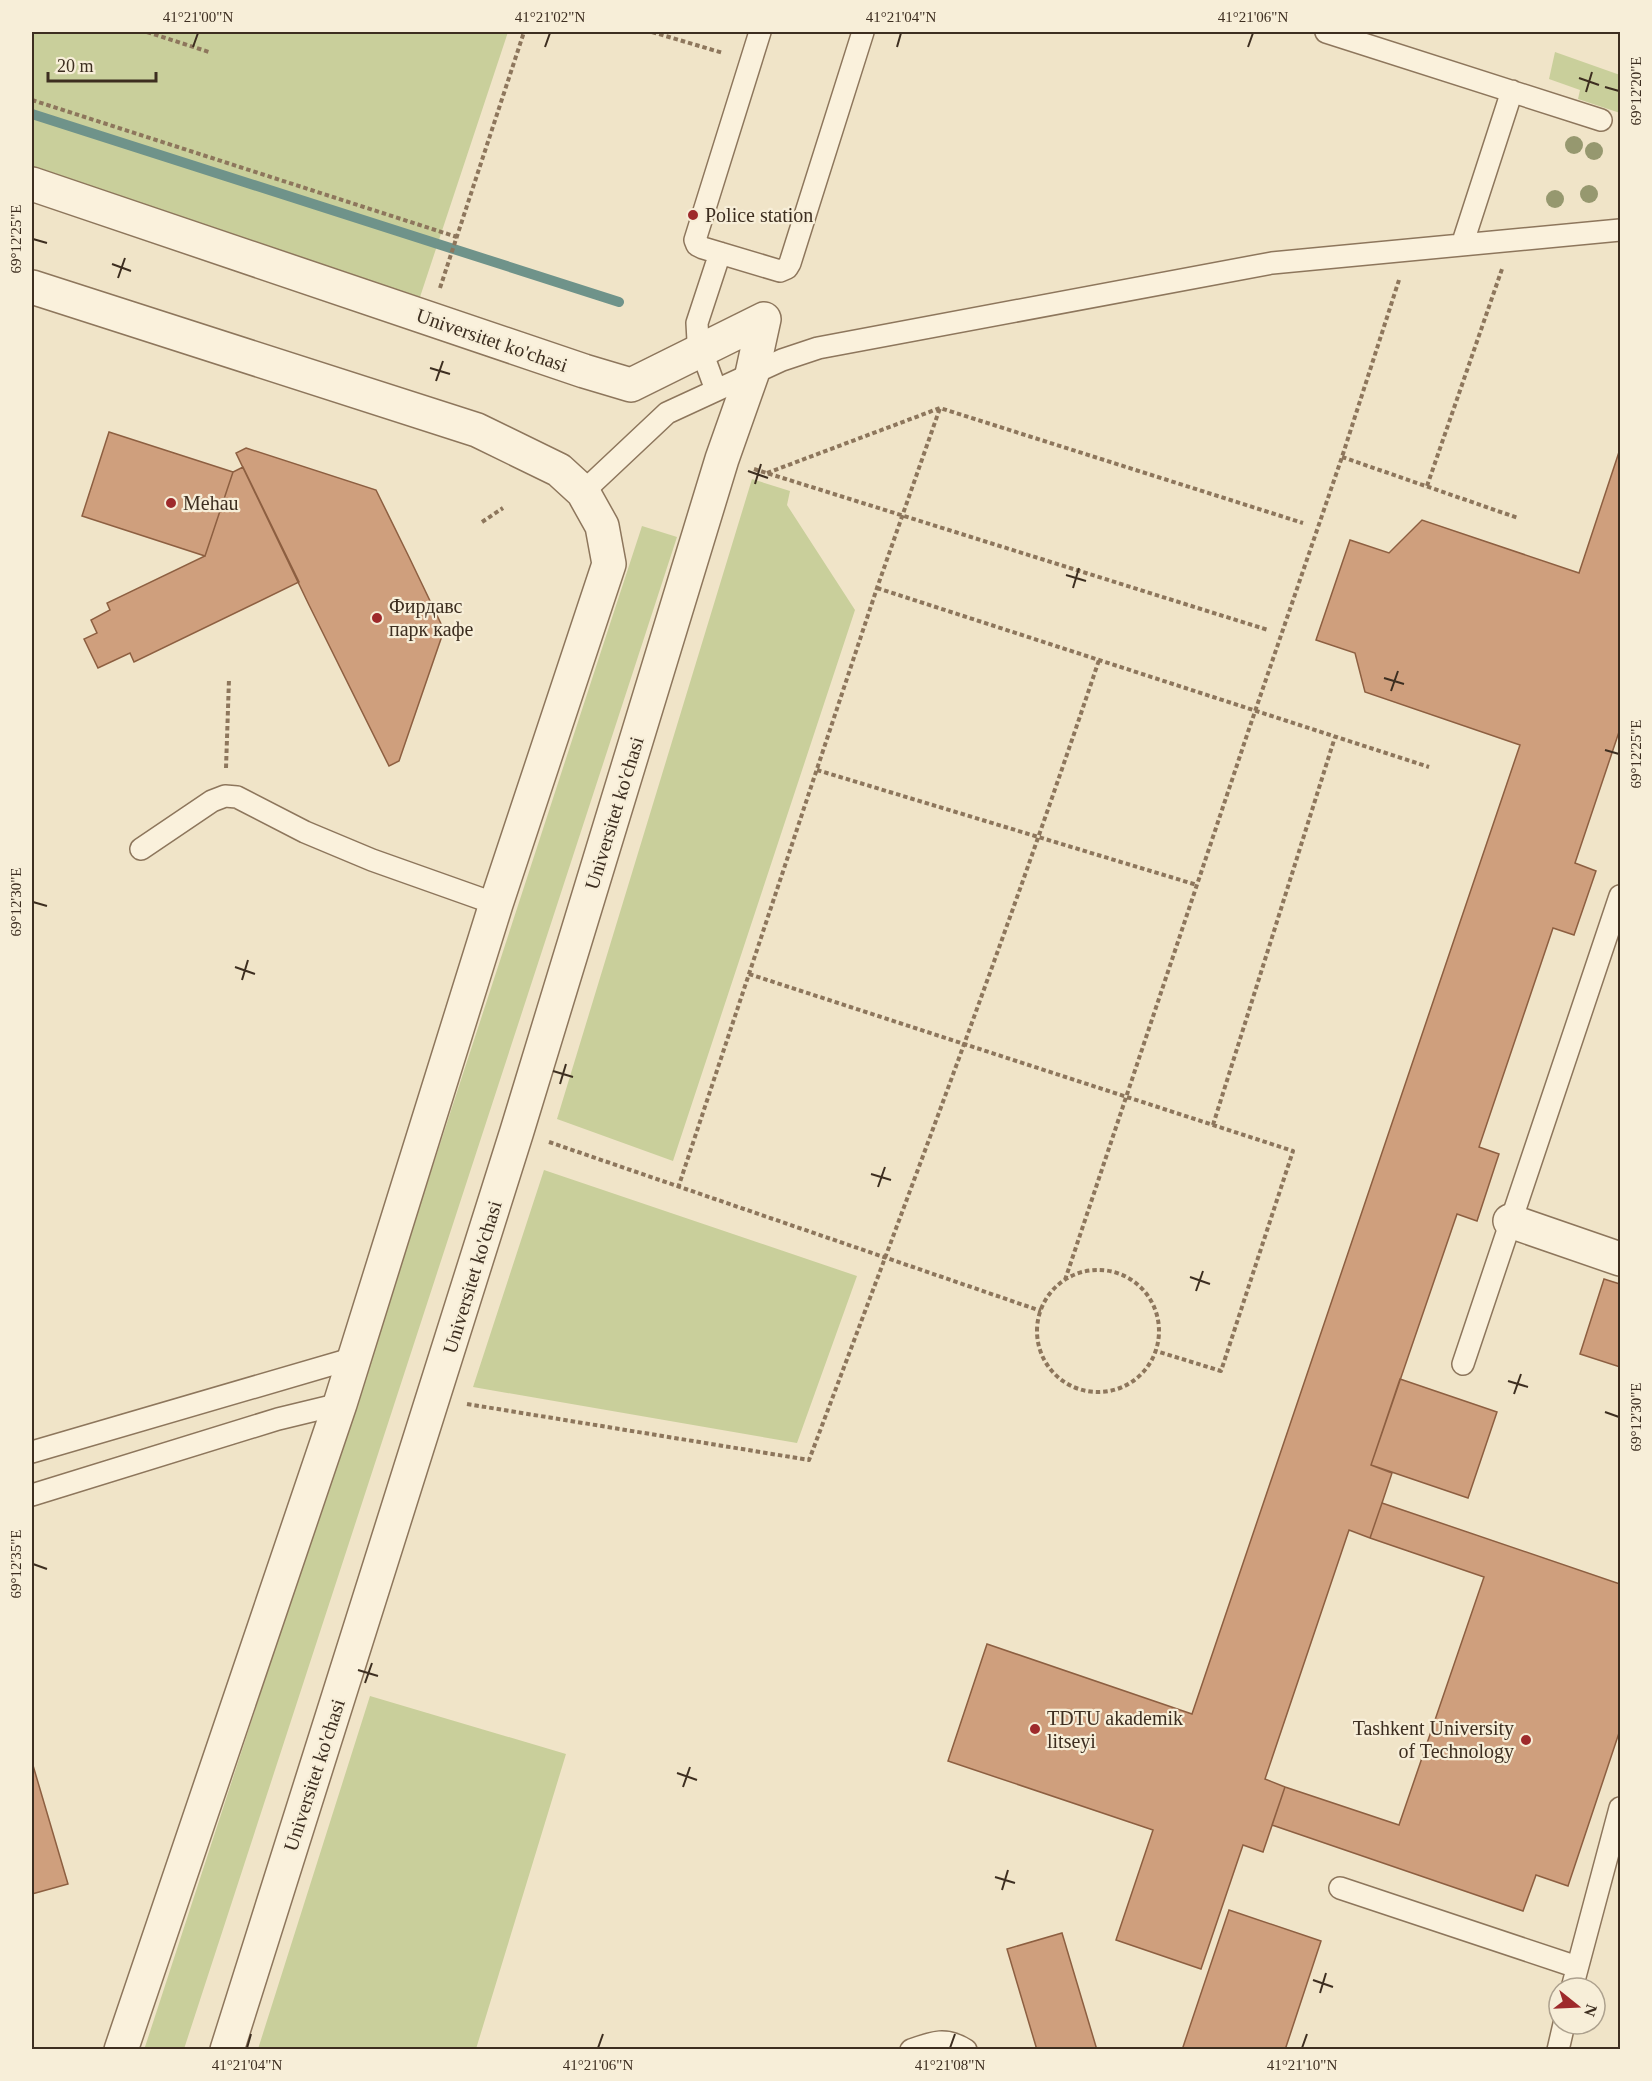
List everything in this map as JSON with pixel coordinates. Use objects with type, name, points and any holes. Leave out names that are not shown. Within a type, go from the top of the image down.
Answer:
[{"type":"street","name":"Universitet ko'chasi","points":[[32,184],[631,385],[764,319],[752,374],[722,459],[434,1398],[227,2049]]},
{"type":"street","points":[[32,287],[477,430],[559,470],[583,492],[602,526],[609,564],[496,904],[340,1404],[121,2049]]},
{"type":"street","points":[[1510,1221],[1620,1259]]},
{"type":"lane","points":[[760,32],[695,240],[697,245],[780,271],[787,268],[790,263],[862,32]]},
{"type":"lane","points":[[1326,32],[1601,120]]},
{"type":"lane","points":[[1462,245],[1512,91]]},
{"type":"lane","points":[[583,492],[668,413],[782,360],[818,348],[1261,265],[1620,230]]},
{"type":"lane","points":[[716,390],[701,349],[697,323],[720,253]]},
{"type":"lane","points":[[141,849],[212,801],[225,796],[237,797],[305,832],[372,860],[496,904]]},
{"type":"lane","points":[[1463,1364],[1620,896]]},
{"type":"lane","points":[[32,1452],[354,1358]]},
{"type":"lane","points":[[32,1495],[278,1419],[340,1404]]},
{"type":"lane","points":[[1575,1976],[1620,1808]]},
{"type":"lane","points":[[1340,1888],[1577,1967]]},
{"type":"lane","points":[[911,2049],[932,2042],[954,2042],[966,2049]]},
{"type":"path","points":[[147,32],[209,52]]},
{"type":"path","points":[[447,269],[524,32]]},
{"type":"path","points":[[652,32],[750,62]]},
{"type":"path","points":[[32,100],[456,239]]},
{"type":"path","points":[[1427,486],[1512,240]]},
{"type":"path","points":[[1065,1280],[1342,457],[1409,250]]},
{"type":"path","points":[[767,473],[940,408],[1303,523]]},
{"type":"path","points":[[678,1188],[877,588],[940,408]]},
{"type":"path","points":[[1342,457],[1518,518]]},
{"type":"path","points":[[722,459],[1268,630]]},
{"type":"path","points":[[482,522],[503,508]]},
{"type":"path","points":[[877,588],[1430,767]]},
{"type":"path","points":[[434,1398],[809,1460],[964,1045],[1039,838],[1099,660]]},
{"type":"path","points":[[225,796],[229,679]]},
{"type":"path","points":[[1213,1125],[1335,737]]},
{"type":"path","points":[[817,771],[1197,885]]},
{"type":"path","points":[[748,975],[1293,1151],[1221,1371],[1156,1351]]},
{"type":"path","points":[[517,1131],[1041,1311]]},
{"type":"path","points":[[1101,1270],[1119,1274],[1136,1283],[1149,1297],[1157,1314],[1159,1333],[1156,1351],[1146,1370],[1129,1383],[1110,1391],[1088,1392],[1068,1385],[1052,1371],[1041,1353],[1037,1332],[1041,1311],[1050,1293],[1065,1280],[1083,1272],[1101,1270]]},
{"type":"green space","points":[[32,32],[508,32],[420,297],[32,167]]},
{"type":"green space","points":[[1555,52],[1620,75],[1620,113],[1578,99],[1580,90],[1549,79]]},
{"type":"green space","points":[[752,479],[790,491],[787,505],[855,610],[673,1161],[557,1119]]},
{"type":"green space","points":[[642,526],[677,537],[184,2049],[144,2050]]},
{"type":"green space","points":[[544,1170],[857,1276],[797,1443],[473,1387]]},
{"type":"green space","points":[[370,1696],[566,1754],[476,2049],[258,2049]]},
{"type":"building","points":[[109,432],[233,472],[205,556],[82,516]]},
{"type":"building","name":"Фирдавс парк кафе","points":[[246,448],[376,490],[444,630],[399,761],[389,766],[236,453]]},
{"type":"building","points":[[1620,449],[1620,729],[1575,863],[1596,871],[1574,935],[1553,928],[1479,1147],[1499,1154],[1477,1221],[1457,1214],[1371,1465],[1392,1473],[1382,1503],[1370,1538],[1349,1530],[1265,1779],[1285,1787],[1263,1852],[1243,1845],[1201,1969],[1116,1940],[1153,1830],[948,1761],[987,1644],[1192,1714],[1520,745],[1365,692],[1355,653],[1316,640],[1350,540],[1389,553],[1422,520],[1579,573]]},
{"type":"building","points":[[243,467],[299,582],[134,662],[130,653],[98,668],[84,639],[97,633],[91,620],[110,610],[107,603],[205,556],[233,472]]},
{"type":"building","points":[[1604,1279],[1620,1284],[1620,1367],[1580,1354]]},
{"type":"building","points":[[1400,1379],[1497,1412],[1468,1498],[1371,1465]]},
{"type":"building","points":[[1382,1503],[1620,1584],[1620,1730],[1568,1886],[1536,1875],[1523,1911],[1272,1825],[1285,1787],[1399,1825],[1484,1577],[1370,1538]]},
{"type":"building","points":[[32,1762],[68,1884],[32,1894]]},
{"type":"building","points":[[1229,1910],[1321,1941],[1285,2050],[1182,2050]]},
{"type":"building","points":[[1062,1933],[1097,2050],[1037,2050],[1007,1949]]},
{"type":"waterway","points":[[32,114],[619,302]]},
{"type":"place","name":"Police station","points":[[693,215]]},
{"type":"place","name":"Mehau","points":[[171,503]]},
{"type":"place","name":"Фирдавс парк кафе","points":[[377,618]]},
{"type":"place","name":"TDTU akademik litseyi","points":[[1035,1729]]},
{"type":"place","name":"Tashkent University of Technology","points":[[1526,1740]]}]
